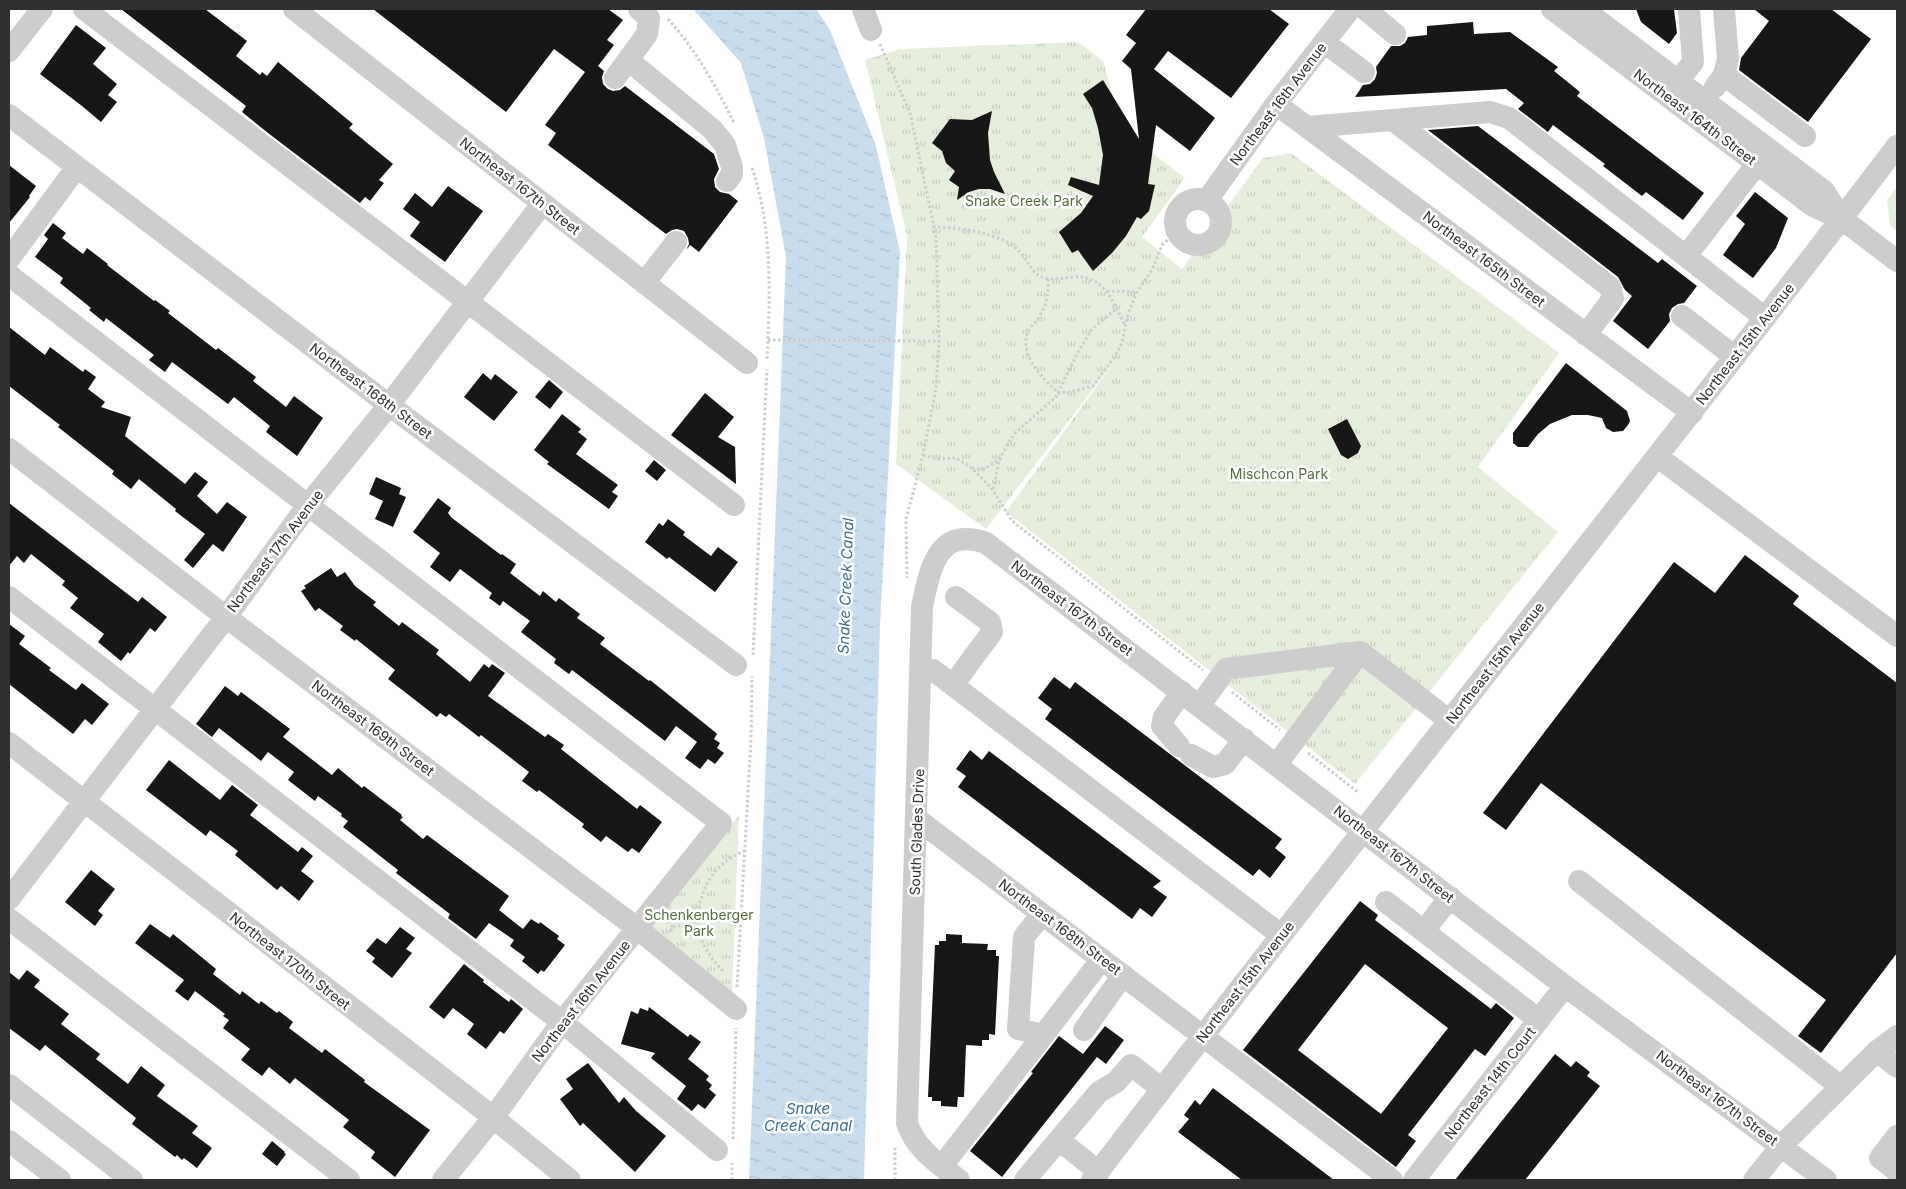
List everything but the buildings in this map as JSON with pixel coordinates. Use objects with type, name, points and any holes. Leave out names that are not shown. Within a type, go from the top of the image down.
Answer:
[{"type":"street","points":[[9,51],[42,9]]},
{"type":"street","points":[[84,9],[734,504]]},
{"type":"street","name":"Northeast 167th Street","points":[[294,9],[746,363]]},
{"type":"street","points":[[863,9],[871,30]]},
{"type":"street","name":"Northeast 16th Avenue","points":[[1207,200],[1276,104],[1350,9]]},
{"type":"street","points":[[1364,9],[1396,34]]},
{"type":"street","name":"Northeast 164th Street","points":[[1552,9],[1813,206],[1842,219],[1897,261]]},
{"type":"street","name":"Northeast 164th Street","points":[[1583,9],[1824,191],[1842,219]]},
{"type":"street","points":[[1678,81],[1693,62],[1689,9]]},
{"type":"street","points":[[1704,101],[1724,75],[1728,59],[1724,9]]},
{"type":"street","points":[[614,78],[647,34],[651,14]]},
{"type":"street","points":[[1324,42],[1364,72]]},
{"type":"street","points":[[628,60],[712,129],[725,144],[732,167],[732,174],[727,181]]},
{"type":"street","points":[[1724,75],[1805,136]]},
{"type":"street","name":"Northeast 165th Street","points":[[1276,104],[1692,413]]},
{"type":"street","points":[[1307,127],[1490,112],[1509,118],[1766,318]]},
{"type":"street","name":"Northeast 168th Street","points":[[9,115],[389,405],[747,664]]},
{"type":"street","points":[[1393,120],[1610,287],[1613,298],[1586,335]]},
{"type":"street","name":"Northeast 15th Avenue","points":[[1096,1176],[1281,935],[1658,457],[1897,146]]},
{"type":"street","points":[[1686,256],[1757,164]]},
{"type":"street","points":[[9,259],[77,167]]},
{"type":"street","points":[[1207,200],[1215,205],[1220,213],[1222,222],[1220,231],[1216,239],[1208,244],[1199,246],[1190,244],[1182,239],[1177,232],[1176,214],[1189,201],[1207,200]]},
{"type":"street","name":"Northeast 17th Avenue","points":[[9,898],[226,617],[308,505],[389,405],[542,204]]},
{"type":"street","points":[[644,283],[676,242]]},
{"type":"street","points":[[9,276],[308,505]]},
{"type":"street","points":[[1682,316],[1735,357]]},
{"type":"street","name":"Northeast 169th Street","points":[[9,449],[226,617],[638,929],[736,1009]]},
{"type":"street","points":[[1658,457],[1897,636]]},
{"type":"street","name":"Northeast 16th Avenue","points":[[308,505],[721,823],[562,1022],[493,1118],[444,1180]]},
{"type":"street","name":"Northeast 167th Street","points":[[958,538],[972,538],[986,543],[1364,830],[1565,986],[1826,1180]]},
{"type":"street","name":"South Glades Drive","points":[[942,1166],[924,1152],[912,1137],[907,1124],[922,607],[934,562],[948,544],[958,538]]},
{"type":"street","points":[[9,596],[727,1151]]},
{"type":"street","points":[[953,685],[992,632],[990,622],[956,597]]},
{"type":"street","points":[[1244,739],[1225,764],[1213,767],[1185,751],[1162,726],[1164,717],[1217,680],[1226,669],[1360,652],[1450,721]]},
{"type":"street","points":[[1277,764],[1360,652]]},
{"type":"street","points":[[921,670],[933,670],[1281,935]]},
{"type":"street","name":"Northeast 170th Street","points":[[9,743],[493,1118],[570,1180]]},
{"type":"street","name":"Northeast 168th Street","points":[[917,819],[1392,1180]]},
{"type":"street","points":[[1579,881],[1841,1087]]},
{"type":"street","points":[[1424,931],[1450,897]]},
{"type":"street","points":[[1386,902],[1539,1020]]},
{"type":"street","points":[[1042,914],[1024,937],[1018,1029],[1043,1035]]},
{"type":"street","points":[[9,918],[349,1180]]},
{"type":"street","points":[[960,1180],[942,1166],[1102,959]]},
{"type":"street","points":[[1084,1030],[1123,975]]},
{"type":"street","name":"Northeast 14th Court","points":[[1414,1180],[1565,986]]},
{"type":"street","points":[[1754,1180],[1781,1146],[1877,1051],[1897,1036]]},
{"type":"street","points":[[1877,1051],[1897,1067]]},
{"type":"street","points":[[1025,1180],[1099,1092],[1116,1082],[1131,1065],[1162,1089]]},
{"type":"street","points":[[9,1085],[132,1180]]},
{"type":"street","points":[[1897,1136],[1880,1158],[1897,1171]]},
{"type":"street","points":[[1058,1140],[1096,1176]]},
{"type":"street","points":[[9,1141],[60,1180]]},
{"type":"path","points":[[651,14],[681,33],[713,81],[734,124]]},
{"type":"path","points":[[732,1180],[727,1151],[751,739],[747,664],[768,340],[768,261],[765,225],[758,184],[752,166]]},
{"type":"path","points":[[934,227],[968,230],[1004,241],[1019,250],[1032,270],[1041,277],[1048,279],[1088,278],[1098,282],[1107,291],[1125,325]]},
{"type":"path","points":[[1048,279],[1047,301],[1037,320],[1029,329],[1026,338],[1027,349],[1032,363],[1040,375],[1059,392],[1075,391],[1093,386],[1114,358],[1122,343],[1128,314],[1137,292],[1152,270],[1162,245],[1177,232]]},
{"type":"path","points":[[1107,291],[1137,292]]},
{"type":"path","points":[[993,490],[999,461],[1015,433],[1059,392],[1077,354],[1092,330],[1116,309]]},
{"type":"path","points":[[768,340],[939,341]]},
{"type":"path","points":[[923,455],[938,459],[956,458],[972,468],[993,490],[1012,520],[1028,534],[1359,793]]},
{"type":"path","points":[[972,468],[983,469],[999,461]]},
{"type":"path","points":[[725,973],[707,952],[698,922],[702,895],[707,883],[723,863],[744,850]]},
{"type":"path","points":[[673,927],[698,922]]},
{"type":"path","points":[[731,977],[738,981]]},
{"type":"green space","name":"Mischcon Park","points":[[1078,42],[1103,61],[1123,130],[1185,178],[1142,237],[1182,269],[1263,158],[1291,153],[1559,353],[1478,467],[1558,532],[1355,784],[1006,512],[1117,358],[986,529],[896,464],[907,236],[865,60],[900,49]]},
{"type":"green space","points":[[1897,187],[1897,231],[1890,226],[1887,200]]},
{"type":"green space","name":"Schenkenberger Park","points":[[739,815],[732,996],[649,928]]},
{"type":"water","name":"Snake Creek Canal","points":[[693,9],[816,9],[830,30],[876,146],[900,252],[880,624],[864,1180],[749,1180],[786,257],[764,138],[741,63]]},
{"type":"park label","name":"Snake Creek Park","points":[[1024,201]]}]
